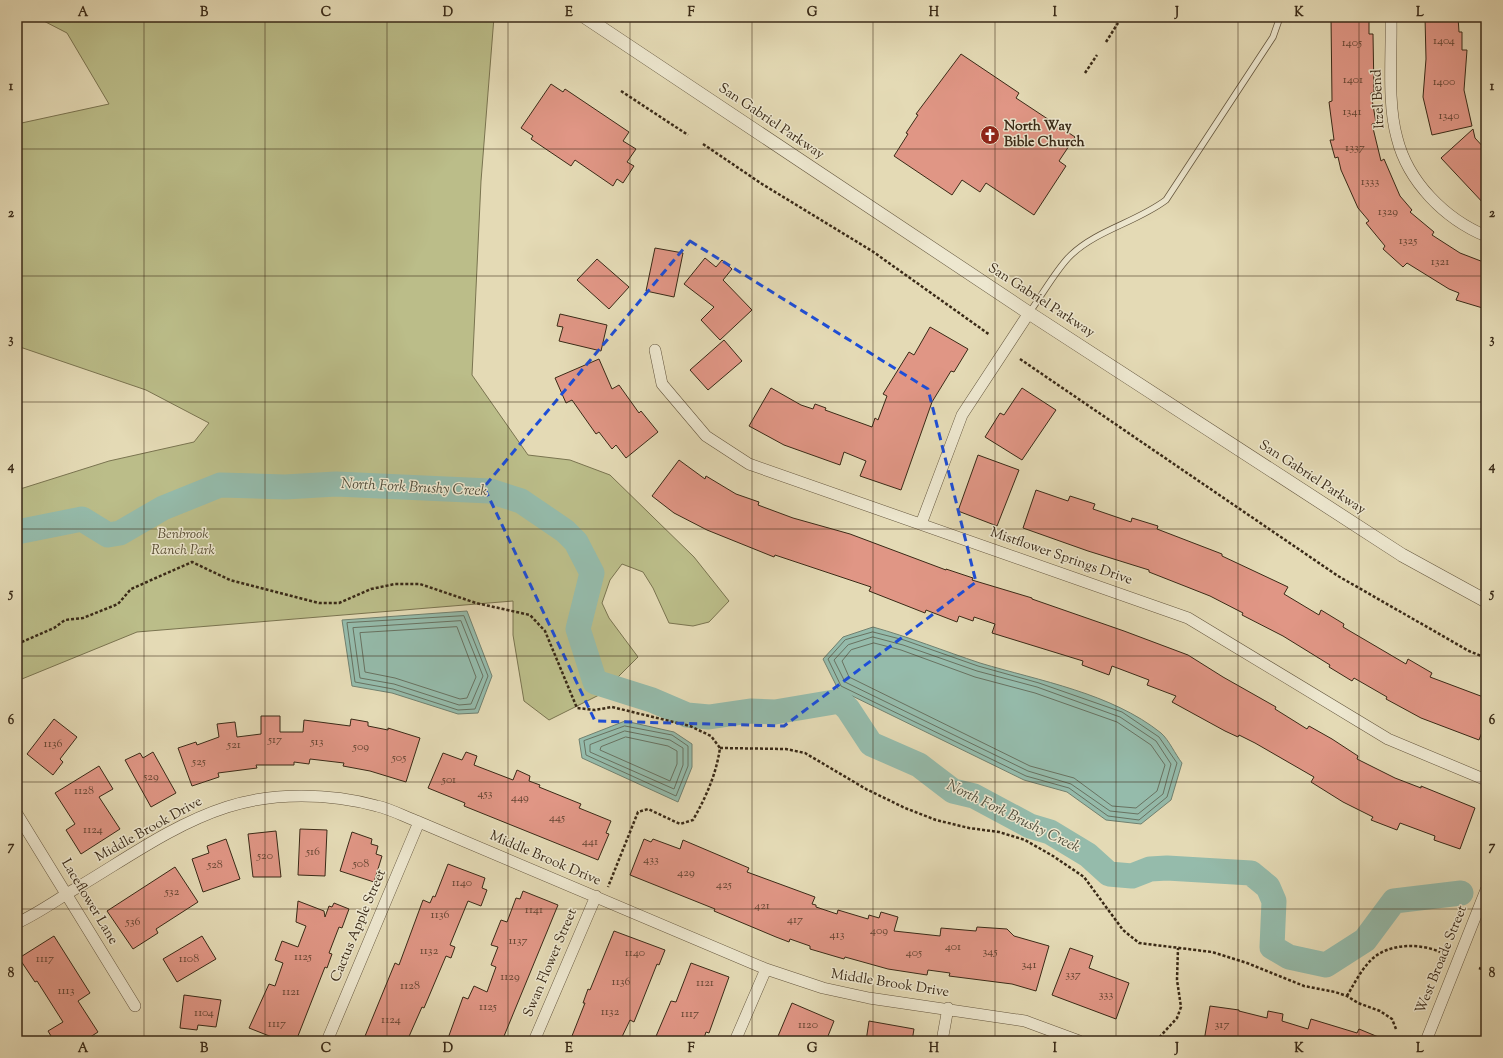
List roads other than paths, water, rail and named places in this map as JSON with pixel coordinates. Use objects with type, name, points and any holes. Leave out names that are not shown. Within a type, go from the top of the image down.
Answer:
[{"type":"street","name":"San Gabriel Parkway","points":[[585,17],[1029,313],[1402,555],[1486,601]]},
{"type":"street","name":"Itzel Bend","points":[[1391,17],[1392,113],[1397,139],[1410,168],[1424,189],[1446,213],[1469,229],[1486,236]]},
{"type":"street","points":[[921,524],[962,415],[1029,313]]},
{"type":"street","name":"Mistflower Springs Drive","points":[[655,350],[662,384],[706,436],[749,464],[1188,618],[1388,739],[1486,780]]},
{"type":"street","name":"Middle Brook Drive","points":[[17,923],[168,833],[199,817],[227,806],[256,800],[286,797],[346,799],[378,806],[419,822],[766,969],[823,988],[869,998],[948,1008],[1026,1021],[1078,1041]]},
{"type":"street","name":"Laceflower Lane","points":[[17,814],[135,1006]]},
{"type":"street","name":"Cactus Apple Street","points":[[327,1041],[419,822]]},
{"type":"street","name":"West Broade Street","points":[[1426,1041],[1486,890]]},
{"type":"street","name":"Swan Flower Street","points":[[534,1041],[596,896]]},
{"type":"street","points":[[735,1041],[766,969]]},
{"type":"street","points":[[942,1041],[948,1008]]},
{"type":"lane","points":[[1029,313],[1070,256],[1085,244],[1151,210],[1166,200],[1273,37],[1280,17]]},
{"type":"water","points":[[467,611],[492,676],[478,713],[458,714],[392,693],[352,686],[342,620]]},
{"type":"water","points":[[873,627],[980,663],[1098,698],[1141,719],[1164,736],[1182,763],[1171,800],[1141,824],[1106,820],[1067,792],[1024,780],[838,689],[823,659],[843,637]]},
{"type":"water","points":[[625,721],[674,732],[692,744],[692,767],[678,802],[582,758],[579,739]]},
{"type":"waterway","name":"North Fork Brushy Creek","points":[[17,532],[82,519],[108,535],[120,533],[163,508],[220,485],[285,487],[336,484],[490,491],[521,501],[565,531],[576,542],[592,573],[578,629],[595,682],[652,700],[687,715],[709,717],[750,711],[775,712],[840,701],[848,709],[871,744],[919,765],[953,791],[974,796],[1030,826],[1050,832],[1088,855],[1109,874],[1132,876],[1150,869],[1167,868],[1251,873],[1268,887],[1274,901],[1272,947],[1289,957],[1326,965],[1365,940],[1394,901],[1461,893]]},
{"type":"place","name":"North Way Bible Church","points":[[990,135]]},
{"type":"park label","name":"Benbrook Ranch Park","points":[[183,544]]}]
